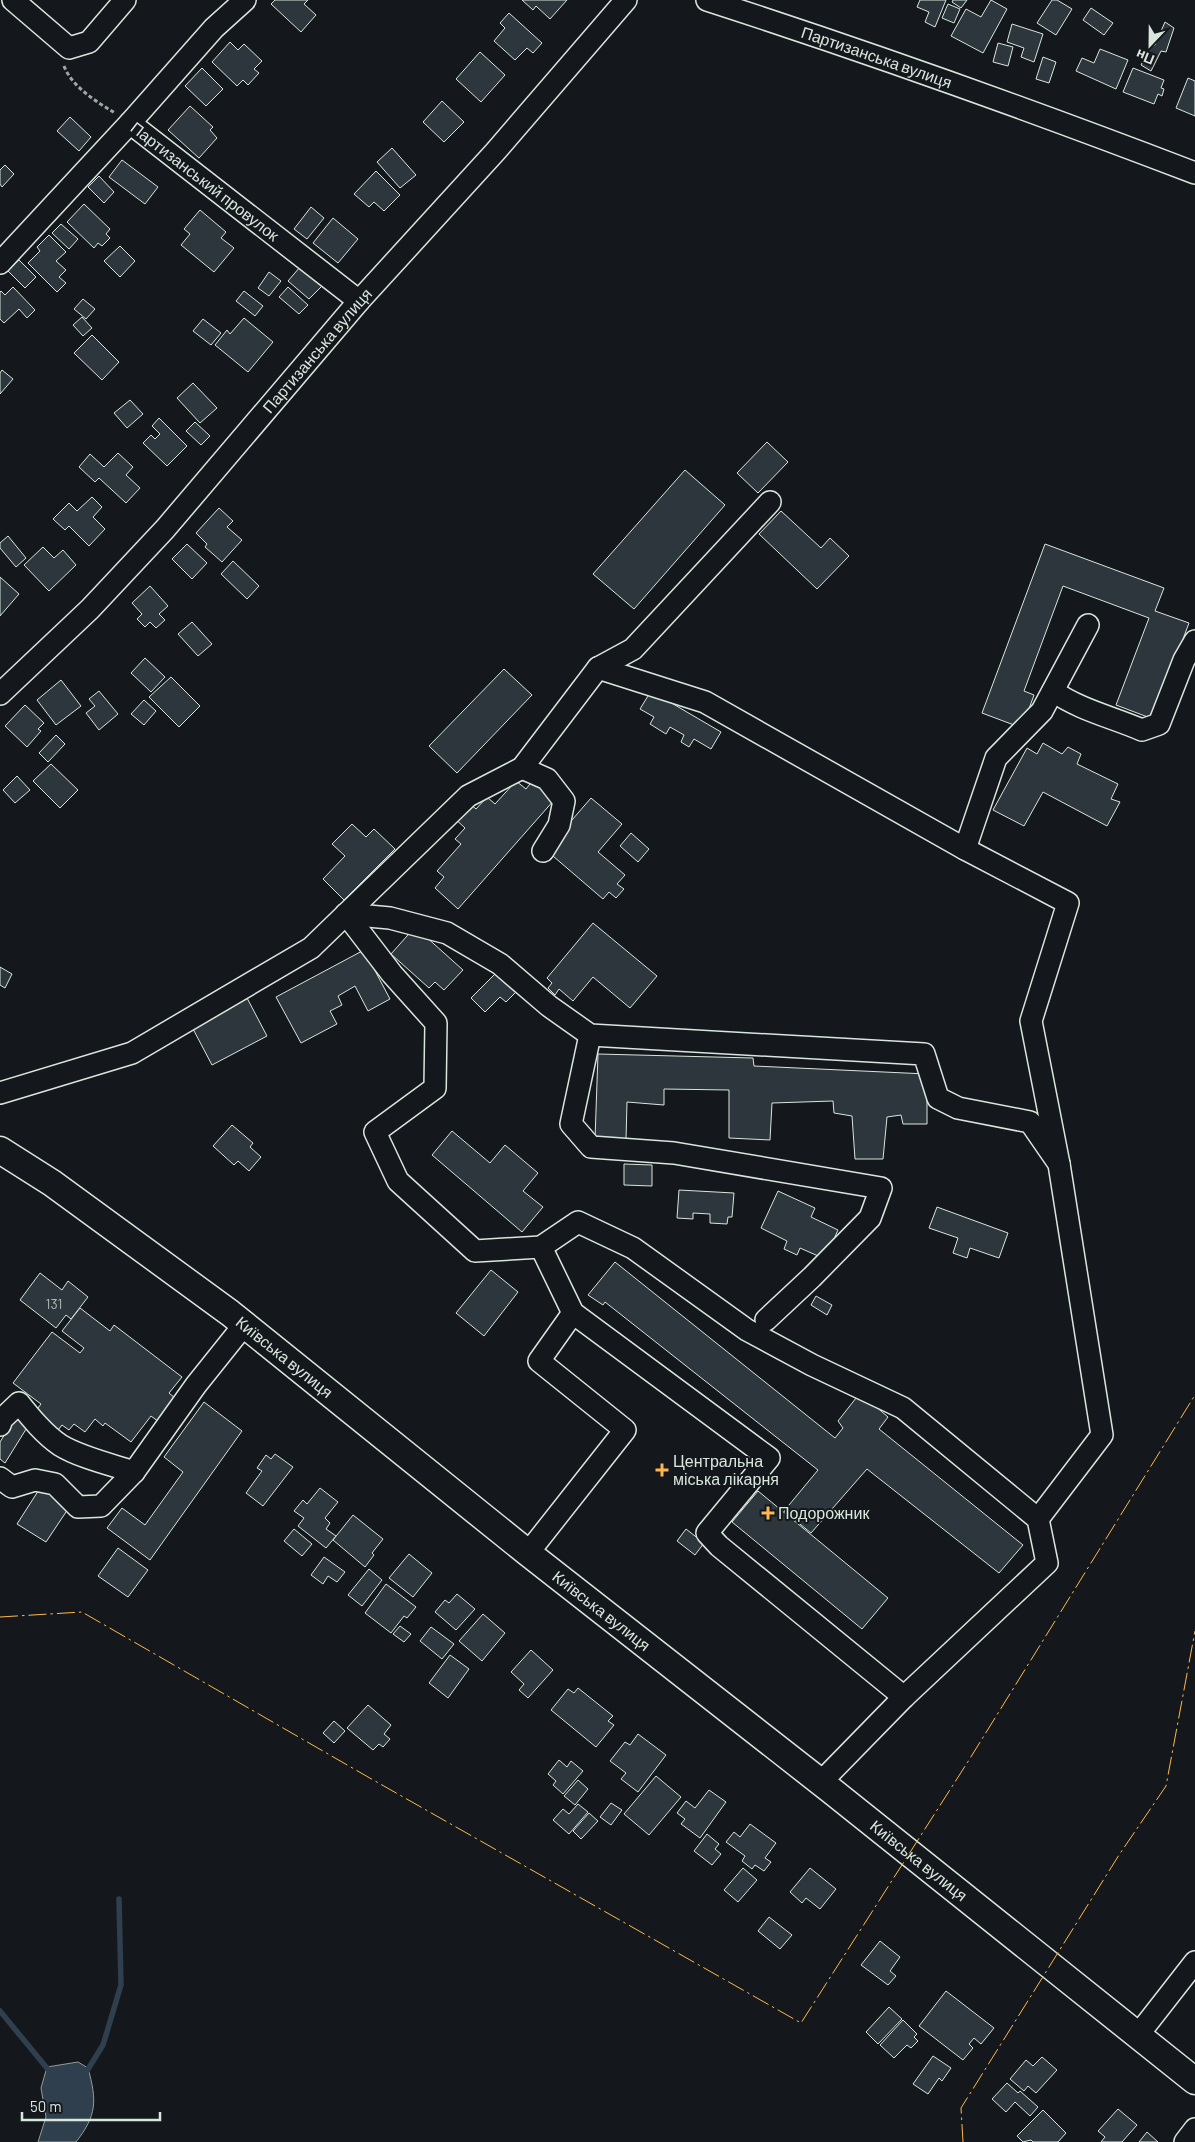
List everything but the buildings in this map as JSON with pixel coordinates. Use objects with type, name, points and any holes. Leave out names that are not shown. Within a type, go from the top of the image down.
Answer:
[{"type":"main road","name":"Київська вулиця","points":[[0,1150],[52,1182],[244,1325],[528,1553],[821,1782],[1195,2081]]},
{"type":"street","points":[[22,3],[69,48],[89,42],[125,0]]},
{"type":"street","points":[[130,123],[214,28],[244,0]]},
{"type":"street","name":"Партизанська вулиця","points":[[0,694],[90,609],[165,529],[359,301],[495,152],[626,0]]},
{"type":"street","name":"Партизанська вулиця","points":[[707,0],[836,42],[1045,116],[1195,173]]},
{"type":"street","name":"Партизанський провулок","points":[[0,263],[130,123],[359,301]]},
{"type":"street","points":[[0,1093],[132,1053],[311,948],[468,796],[522,768],[598,668],[634,649],[770,502]]},
{"type":"street","points":[[965,849],[996,758],[1042,711],[1088,625]]},
{"type":"street","points":[[1053,691],[1083,708],[1142,730],[1159,724],[1184,660],[1195,641]]},
{"type":"street","points":[[598,668],[705,702],[965,849],[1068,903],[1031,1020],[1059,1164],[1102,1435],[1038,1519]]},
{"type":"street","points":[[522,768],[547,779],[564,801],[559,825],[543,851]]},
{"type":"street","points":[[346,914],[390,918],[447,933],[500,964],[549,1006],[590,1035],[924,1054],[938,1098],[958,1108],[1030,1122],[1059,1164]]},
{"type":"street","points":[[346,914],[392,974],[436,1023],[435,1088],[375,1132],[398,1182],[475,1251],[541,1247],[578,1222],[633,1248],[747,1330],[812,1365],[903,1408],[1038,1519],[1047,1563],[904,1697],[821,1782]]},
{"type":"street","points":[[590,1035],[570,1124],[590,1147],[674,1153],[881,1188],[870,1218],[812,1277],[766,1320]]},
{"type":"street","points":[[541,1247],[573,1313],[769,1458],[707,1534],[719,1546],[904,1697]]},
{"type":"street","points":[[528,1553],[626,1430],[539,1360],[573,1313]]},
{"type":"street","points":[[0,1478],[12,1487],[35,1480],[56,1484],[78,1507],[100,1506],[134,1472],[196,1386],[244,1325]]},
{"type":"street","points":[[0,1425],[2,1419],[19,1403],[34,1421],[60,1445],[99,1461],[134,1472]]},
{"type":"street","points":[[1138,2035],[1194,1964]]},
{"type":"street","points":[[1185,2142],[1195,2129]]},
{"type":"path","points":[[60,39],[58,53],[66,72],[92,98],[130,123]]},
{"type":"water","points":[[78,2062],[88,2068],[93,2090],[93,2107],[88,2124],[76,2142],[38,2142],[46,2117],[41,2088],[47,2067]]},
{"type":"waterway","points":[[85,2074],[103,2045],[121,1985],[119,1899]]},
{"type":"waterway","points":[[0,2011],[51,2073]]},
{"type":"power","points":[[0,1617],[82,1612],[801,2023],[969,1760],[1195,1395]]},
{"type":"power","points":[[963,2142],[961,2108],[1119,1855],[1166,1786],[1195,1631]]},
{"type":"place","name":"Центральна міська лікарня","points":[[662,1470]]},
{"type":"place","name":"Подорожник","points":[[768,1513]]}]
